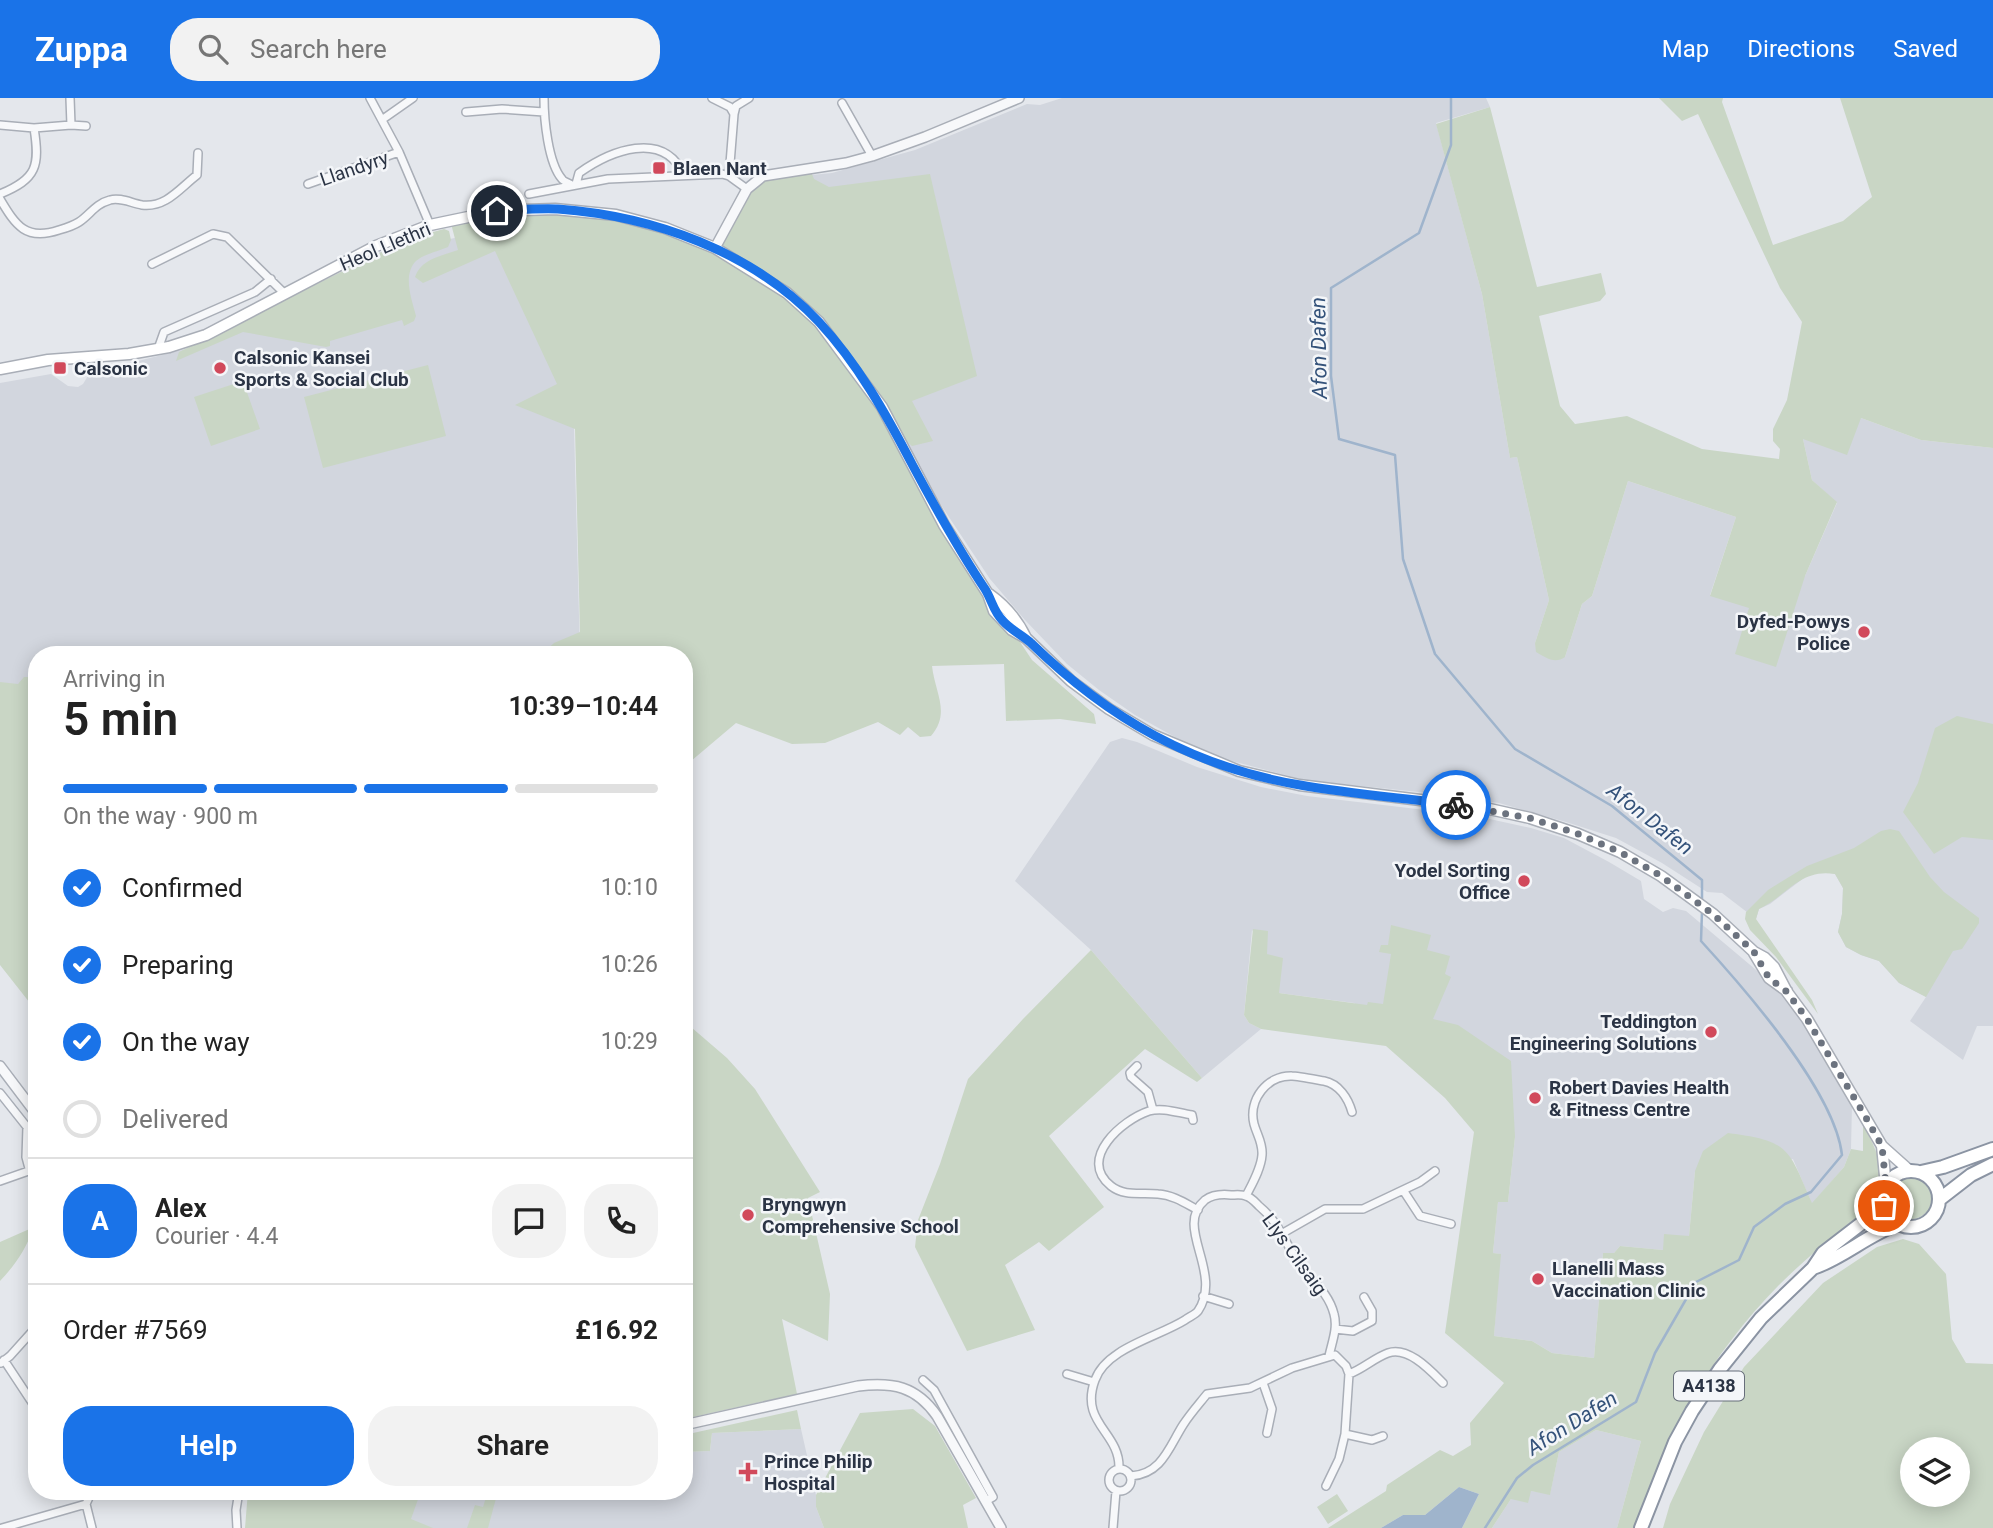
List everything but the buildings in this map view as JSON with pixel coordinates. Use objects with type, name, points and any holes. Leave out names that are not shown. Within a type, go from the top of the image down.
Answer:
[{"type":"highway","points":[[1916,1172],[1935,1183],[1940,1199],[1929,1221],[1912,1227],[1898,1224],[1884,1206],[1886,1186],[1892,1178],[1916,1172],[1943,1167],[1993,1149]]},
{"type":"highway","points":[[1940,1199],[1972,1175],[1993,1164]]},
{"type":"highway","name":"A4138","points":[[1641,1528],[1675,1442],[1720,1369],[1748,1333],[1813,1268],[1823,1253],[1884,1206]]},
{"type":"highway","name":"A4138","points":[[1813,1268],[1829,1263],[1864,1240],[1898,1224]]},
{"type":"main road","name":"Heol Llethri","points":[[0,369],[48,360],[158,349],[206,335],[376,246],[430,225],[497,211],[555,209],[616,215],[665,228],[715,248],[787,293],[819,322],[881,407],[944,525],[988,594],[1010,612],[1026,638],[1071,681],[1109,709],[1153,735],[1240,771],[1299,785],[1485,808],[1530,818],[1620,852],[1661,876],[1713,914],[1774,967],[1882,1146]]},
{"type":"main road","points":[[1882,1146],[1916,1172]]},
{"type":"main road","points":[[1882,1146],[1886,1186]]},
{"type":"street","points":[[70,98],[71,125]]},
{"type":"street","name":"Llandyry","points":[[370,98],[399,152],[430,225]]},
{"type":"street","points":[[383,119],[413,98]]},
{"type":"street","points":[[544,98],[553,160],[562,180],[574,185]]},
{"type":"street","points":[[712,98],[730,107],[734,114]]},
{"type":"street","points":[[729,176],[736,106],[749,98]]},
{"type":"street","points":[[715,248],[747,189],[763,176],[846,163],[872,156],[925,137],[1007,100],[1019,98]]},
{"type":"street","points":[[842,103],[872,156]]},
{"type":"street","points":[[466,111],[502,109],[544,112]]},
{"type":"street","points":[[0,125],[34,128],[86,126]]},
{"type":"street","points":[[0,194],[18,187],[34,172],[38,156],[34,128]]},
{"type":"street","points":[[574,185],[579,173],[594,162],[634,148],[649,147],[663,151],[680,165],[684,175]]},
{"type":"street","points":[[0,199],[23,230],[34,235],[51,233],[80,222],[94,207],[111,200],[144,205],[160,203],[173,197],[197,175],[198,152]]},
{"type":"street","name":"Llandyry","points":[[308,184],[399,152]]},
{"type":"street","points":[[529,194],[608,179],[722,174],[747,189]]},
{"type":"street","points":[[152,264],[213,234],[227,237],[285,294]]},
{"type":"street","points":[[158,349],[164,332],[255,292],[271,279]]},
{"type":"street","points":[[0,1066],[28,1103]]},
{"type":"street","points":[[1137,1066],[1130,1073],[1131,1077],[1147,1092],[1153,1110]]},
{"type":"street","points":[[1246,1196],[1262,1158],[1260,1137],[1254,1125],[1254,1101],[1272,1081],[1294,1075],[1334,1084],[1344,1094],[1352,1112]]},
{"type":"street","points":[[0,1093],[27,1127],[28,1160]]},
{"type":"street","points":[[1119,1468],[1112,1443],[1094,1419],[1094,1382],[1098,1373],[1114,1355],[1176,1326],[1198,1312],[1208,1283],[1194,1234],[1195,1214],[1198,1210],[1180,1199],[1159,1194],[1128,1194],[1113,1188],[1102,1178],[1099,1167],[1100,1152],[1113,1134],[1133,1119],[1153,1110],[1192,1115],[1193,1120]]},
{"type":"street","points":[[1283,1233],[1325,1209],[1363,1209],[1420,1182],[1435,1171]]},
{"type":"street","points":[[0,1181],[28,1172]]},
{"type":"street","points":[[1403,1189],[1420,1216],[1451,1224]]},
{"type":"street","name":"Llys Cilsaig","points":[[1198,1210],[1206,1200],[1221,1194],[1246,1196],[1271,1216],[1299,1264],[1329,1300],[1335,1317],[1329,1356]]},
{"type":"street","points":[[1203,1296],[1229,1304]]},
{"type":"street","points":[[1335,1329],[1353,1331],[1372,1321],[1372,1311],[1364,1297]]},
{"type":"street","points":[[28,1335],[2,1362],[28,1398]]},
{"type":"street","points":[[1349,1374],[1361,1370],[1388,1353],[1404,1352],[1443,1383]]},
{"type":"street","points":[[1131,1476],[1144,1474],[1161,1462],[1184,1423],[1207,1394],[1250,1388],[1292,1368],[1335,1355],[1346,1366],[1349,1374],[1345,1434],[1339,1459],[1326,1486]]},
{"type":"street","points":[[1067,1374],[1094,1382]]},
{"type":"street","points":[[923,1380],[934,1390],[993,1497],[986,1501]]},
{"type":"street","points":[[693,1423],[858,1386],[885,1383],[915,1393],[928,1403],[937,1416],[1001,1528]]},
{"type":"street","points":[[1263,1383],[1272,1409],[1267,1433]]},
{"type":"street","points":[[1345,1434],[1372,1440],[1383,1436]]},
{"type":"street","points":[[1119,1468],[1126,1470],[1131,1476],[1131,1483],[1127,1489],[1116,1491],[1111,1487],[1109,1477],[1112,1471],[1119,1468]]},
{"type":"street","points":[[1114,1528],[1116,1491]]},
{"type":"street","points":[[88,1500],[86,1504],[92,1528]]},
{"type":"street","points":[[237,1528],[238,1500]]},
{"type":"street","points":[[2,1528],[86,1504]]},
{"type":"shaded area","points":[[1062,98],[1486,98],[1490,107],[1436,123],[1482,294],[1510,458],[1517,457],[1549,600],[1535,643],[1565,657],[1582,604],[1592,596],[1628,481],[1736,517],[1710,595],[1805,576],[1837,503],[1812,480],[1803,439],[1861,418],[1921,440],[1993,448],[1993,1026],[1977,1026],[1963,1060],[1910,1021],[1926,997],[1899,983],[1879,961],[1846,947],[1838,932],[1843,888],[1835,874],[1809,874],[1770,904],[1759,909],[1756,919],[1722,893],[1707,892],[1616,838],[1566,822],[1499,803],[1304,780],[1228,760],[1184,742],[1135,715],[1067,664],[1025,620],[990,579],[937,499],[879,390],[791,177],[832,173],[915,150],[1027,104],[1040,105]]},
{"type":"shaded area","points":[[489,230],[573,390],[580,646],[28,646],[28,711],[0,726],[0,383],[51,374],[68,386],[78,387],[83,384],[94,366],[134,362],[198,346],[378,253],[397,246],[450,239]]},
{"type":"shaded area","points":[[1122,738],[1197,767],[1261,787],[1307,796],[1476,816],[1531,828],[1564,838],[1641,881],[1644,899],[1663,912],[1673,908],[1686,911],[1774,985],[1805,1026],[1852,1104],[1851,1149],[1844,1167],[1812,1204],[1793,1159],[1695,1171],[1689,1236],[1663,1250],[1620,1246],[1614,1253],[1603,1253],[1594,1358],[1552,1353],[1532,1341],[1494,1336],[1500,1254],[1493,1253],[1498,1201],[1508,1202],[1515,1137],[1354,1003],[1279,993],[1267,954],[1252,930],[1244,1015],[1249,1023],[1261,1029],[1202,1078],[1091,950],[1015,881],[1110,742]]},
{"type":"shaded area","name":"Prince Philip Hospital","points":[[801,1429],[816,1495],[816,1507],[824,1528],[291,1528],[345,1500],[693,1500],[693,1452],[710,1451],[712,1433]]},
{"type":"shaded area","points":[[1596,1430],[1641,1441],[1617,1528],[1492,1528],[1511,1499],[1531,1491],[1550,1494],[1559,1452]]},
{"type":"green space","points":[[1659,98],[1723,98],[1722,102],[1773,245],[1843,221],[1872,197],[1840,98],[1993,98],[1993,448],[1921,440],[1861,418],[1847,455],[1803,439],[1812,480],[1837,502],[1805,576],[1776,667],[1735,654],[1749,608],[1710,596],[1736,517],[1628,481],[1592,596],[1582,604],[1565,657],[1554,660],[1536,652],[1535,643],[1549,600],[1517,457],[1510,458],[1482,294],[1436,124],[1490,107],[1537,287],[1601,273],[1606,294],[1600,301],[1539,316],[1560,406],[1575,424],[1627,416],[1702,449],[1779,459],[1780,449],[1773,441],[1773,429],[1787,400],[1802,322],[1780,288],[1698,114],[1682,121]]},
{"type":"green space","points":[[810,169],[814,179],[829,187],[930,174],[977,376],[912,401],[933,441],[912,446],[886,414],[988,594],[1032,660],[1094,714],[1096,724],[1060,719],[1006,721],[1004,664],[932,666],[941,711],[937,727],[931,736],[920,737],[908,727],[900,735],[878,722],[825,743],[792,744],[736,723],[693,759],[693,646],[551,646],[580,632],[575,429],[515,405],[557,384],[495,251],[423,283],[415,277],[422,266],[432,259],[458,250],[450,220],[497,211],[616,215],[715,248],[747,189],[763,176]]},
{"type":"green space","points":[[444,229],[449,231],[451,240],[448,247],[423,256],[412,267],[409,288],[416,316],[414,321],[404,326],[402,320],[330,341],[330,346],[326,347],[243,332],[176,361],[179,352],[408,239]]},
{"type":"green space","points":[[428,365],[446,436],[323,468],[304,397]]},
{"type":"green space","points":[[243,381],[260,429],[211,446],[194,397]]},
{"type":"green space","points":[[24,677],[28,677],[28,1001],[0,965],[0,682],[18,684]]},
{"type":"green space","points":[[1957,716],[1993,724],[1993,840],[1962,837],[1934,854],[1903,812],[1918,783],[1935,728]]},
{"type":"green space","points":[[1881,831],[1899,831],[1930,877],[1944,892],[1979,918],[1979,923],[1962,949],[1953,951],[1926,997],[1899,983],[1879,961],[1846,947],[1838,932],[1843,888],[1835,874],[1812,875],[1794,884],[1759,909],[1756,919],[1812,1000],[1818,1014],[1776,957],[1750,930],[1745,919],[1746,912],[1768,890],[1807,866],[1854,848]]},
{"type":"green space","points":[[1391,925],[1431,935],[1427,950],[1450,956],[1445,974],[1451,977],[1433,1019],[1458,1025],[1511,1061],[1515,1137],[1508,1202],[1498,1202],[1493,1253],[1501,1254],[1494,1336],[1532,1341],[1552,1353],[1594,1358],[1603,1253],[1614,1253],[1620,1246],[1663,1250],[1664,1234],[1689,1236],[1695,1171],[1703,1151],[1728,1133],[1764,1140],[1784,1150],[1797,1170],[1812,1203],[1844,1167],[1851,1149],[1863,1151],[1863,1125],[1876,1151],[1880,1177],[1874,1201],[1786,1279],[1732,1340],[1692,1399],[1675,1430],[1659,1462],[1635,1528],[1617,1528],[1641,1441],[1596,1430],[1559,1452],[1550,1495],[1531,1491],[1528,1503],[1511,1499],[1492,1528],[1462,1528],[1479,1494],[1459,1487],[1425,1515],[1403,1515],[1381,1528],[1328,1528],[1386,1491],[1387,1485],[1440,1450],[1453,1456],[1471,1445],[1470,1423],[1504,1383],[1445,1333],[1474,1132],[1445,1098],[1386,1046],[1261,1029],[1249,1023],[1244,1015],[1253,929],[1268,931],[1267,954],[1283,958],[1279,993],[1367,1005],[1368,1002],[1383,1004],[1391,954],[1379,952],[1381,945],[1388,945]]},
{"type":"green space","points":[[1091,950],[1202,1078],[1197,1082],[1145,1049],[1049,1136],[1104,1207],[1049,1251],[1039,1242],[1005,1265],[1035,1330],[967,1351],[915,1247],[918,1220],[968,1079]]},
{"type":"green space","name":"Bryngwyn Comprehensive School","points":[[693,1029],[727,1058],[755,1089],[820,1192],[808,1198],[830,1294],[828,1341],[782,1319],[797,1394],[693,1417]]},
{"type":"green space","points":[[1911,1177],[1926,1183],[1932,1198],[1926,1213],[1911,1219],[1896,1213],[1890,1198],[1896,1183]]},
{"type":"green space","points":[[28,1230],[28,1242],[0,1281],[0,1242]]},
{"type":"green space","points":[[1903,1239],[1919,1244],[1946,1274],[1952,1339],[1966,1363],[1993,1364],[1993,1528],[1663,1528],[1670,1504],[1704,1432],[1744,1367],[1823,1283],[1877,1247]]},
{"type":"green space","points":[[913,1409],[935,1426],[976,1498],[963,1505],[968,1528],[824,1528],[816,1507],[816,1495],[860,1413]]},
{"type":"green space","points":[[797,1410],[801,1429],[712,1433],[710,1451],[693,1452],[693,1433]]},
{"type":"green space","points":[[1337,1494],[1348,1511],[1328,1524],[1317,1507]]},
{"type":"green space","points":[[247,1500],[418,1500],[411,1519],[433,1528],[245,1528]]},
{"type":"green space","points":[[485,1500],[496,1500],[488,1528],[467,1528],[475,1505],[483,1507]]},
{"type":"water","points":[[1459,1487],[1479,1494],[1462,1528],[1381,1528],[1403,1515],[1425,1515]]},
{"type":"waterway","name":"Afon Dafen","points":[[1451,98],[1451,145],[1419,233],[1331,288],[1331,376],[1339,439],[1395,455],[1403,559],[1435,654],[1515,749],[1612,806],[1702,880],[1702,901]]},
{"type":"waterway","name":"Afon Dafen","points":[[1485,1528],[1517,1478],[1533,1465],[1636,1402],[1655,1353],[1696,1282],[1739,1260],[1754,1227],[1785,1204],[1811,1192],[1842,1155],[1836,1130],[1806,1072],[1763,1013],[1701,941],[1702,911]]},
{"type":"way so far","points":[[1456,805],[1530,818],[1620,852],[1661,876],[1713,914],[1754,952],[1769,978],[1787,992],[1807,1019],[1882,1146],[1886,1186],[1884,1206]]},
{"type":"place","name":"Blaen Nant","points":[[659,168]]},
{"type":"place","name":"Calsonic","points":[[60,368]]},
{"type":"place","name":"Calsonic Kansei Sports & Social Club","points":[[220,368]]},
{"type":"place","name":"Dyfed-Powys Police","points":[[1864,632]]},
{"type":"place","name":"Yodel Sorting Office","points":[[1524,881]]},
{"type":"place","name":"Teddington Engineering Solutions","points":[[1711,1032]]},
{"type":"place","name":"Robert Davies Health & Fitness Centre","points":[[1535,1098]]},
{"type":"place","name":"Bryngwyn Comprehensive School","points":[[748,1215]]},
{"type":"place","name":"Llanelli Mass Vaccination Clinic","points":[[1538,1279]]},
{"type":"place","name":"Prince Philip Hospital","points":[[748,1472]]},
{"type":"route","points":[[497,211],[555,209],[616,215],[665,228],[715,248],[787,293],[819,322],[881,407],[944,525],[988,594],[994,611],[1071,681],[1122,718],[1182,749],[1240,771],[1299,785],[1456,805]]}]
